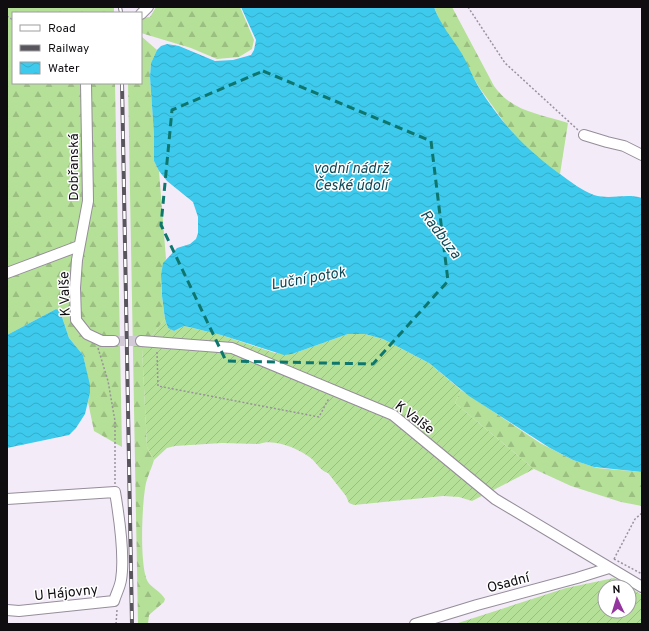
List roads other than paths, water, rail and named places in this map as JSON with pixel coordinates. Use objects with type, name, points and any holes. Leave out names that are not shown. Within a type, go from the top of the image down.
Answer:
[{"type":"street","name":"Dobřanská","points":[[79,246],[88,201],[86,84]]},
{"type":"street","points":[[584,135],[624,146],[642,155]]},
{"type":"street","points":[[7,273],[79,246]]},
{"type":"street","name":"K Valše","points":[[79,246],[75,288],[76,320],[88,334],[94,338],[102,341],[114,341]]},
{"type":"street","name":"K Valše","points":[[141,341],[232,348],[393,415],[495,500],[611,563],[642,587]]},
{"type":"street","name":"U Hájovny","points":[[7,499],[115,492],[122,567],[121,581],[114,601],[19,611],[7,610]]},
{"type":"street","name":"Osadní","points":[[415,624],[477,605],[577,578],[611,563]]},
{"type":"water","name":"vodní nádrž České údolí","points":[[241,7],[434,7],[446,31],[462,54],[476,82],[487,99],[505,124],[525,145],[547,165],[576,186],[589,193],[600,196],[630,196],[642,198],[642,472],[594,467],[573,460],[550,448],[469,396],[429,363],[383,339],[365,334],[348,334],[292,354],[284,355],[221,335],[189,327],[184,326],[174,331],[168,328],[165,319],[162,296],[161,275],[163,263],[177,248],[190,244],[196,239],[198,233],[198,217],[193,202],[167,181],[159,171],[154,161],[154,135],[150,77],[151,63],[157,50],[161,46],[167,44],[179,46],[215,61],[233,60],[251,55],[254,50],[256,40]]},
{"type":"water","points":[[56,309],[61,314],[69,338],[83,355],[90,385],[90,393],[85,414],[76,428],[69,435],[7,448],[7,335]]},
{"type":"tunnel","points":[[114,341],[141,341]]},
{"type":"railway","points":[[120,7],[121,12]]},
{"type":"railway","points":[[122,84],[132,624]]},
{"type":"water label","name":"Radbuza","points":[[441,234]]},
{"type":"water label","name":"Luční potok","points":[[308,278]]}]
